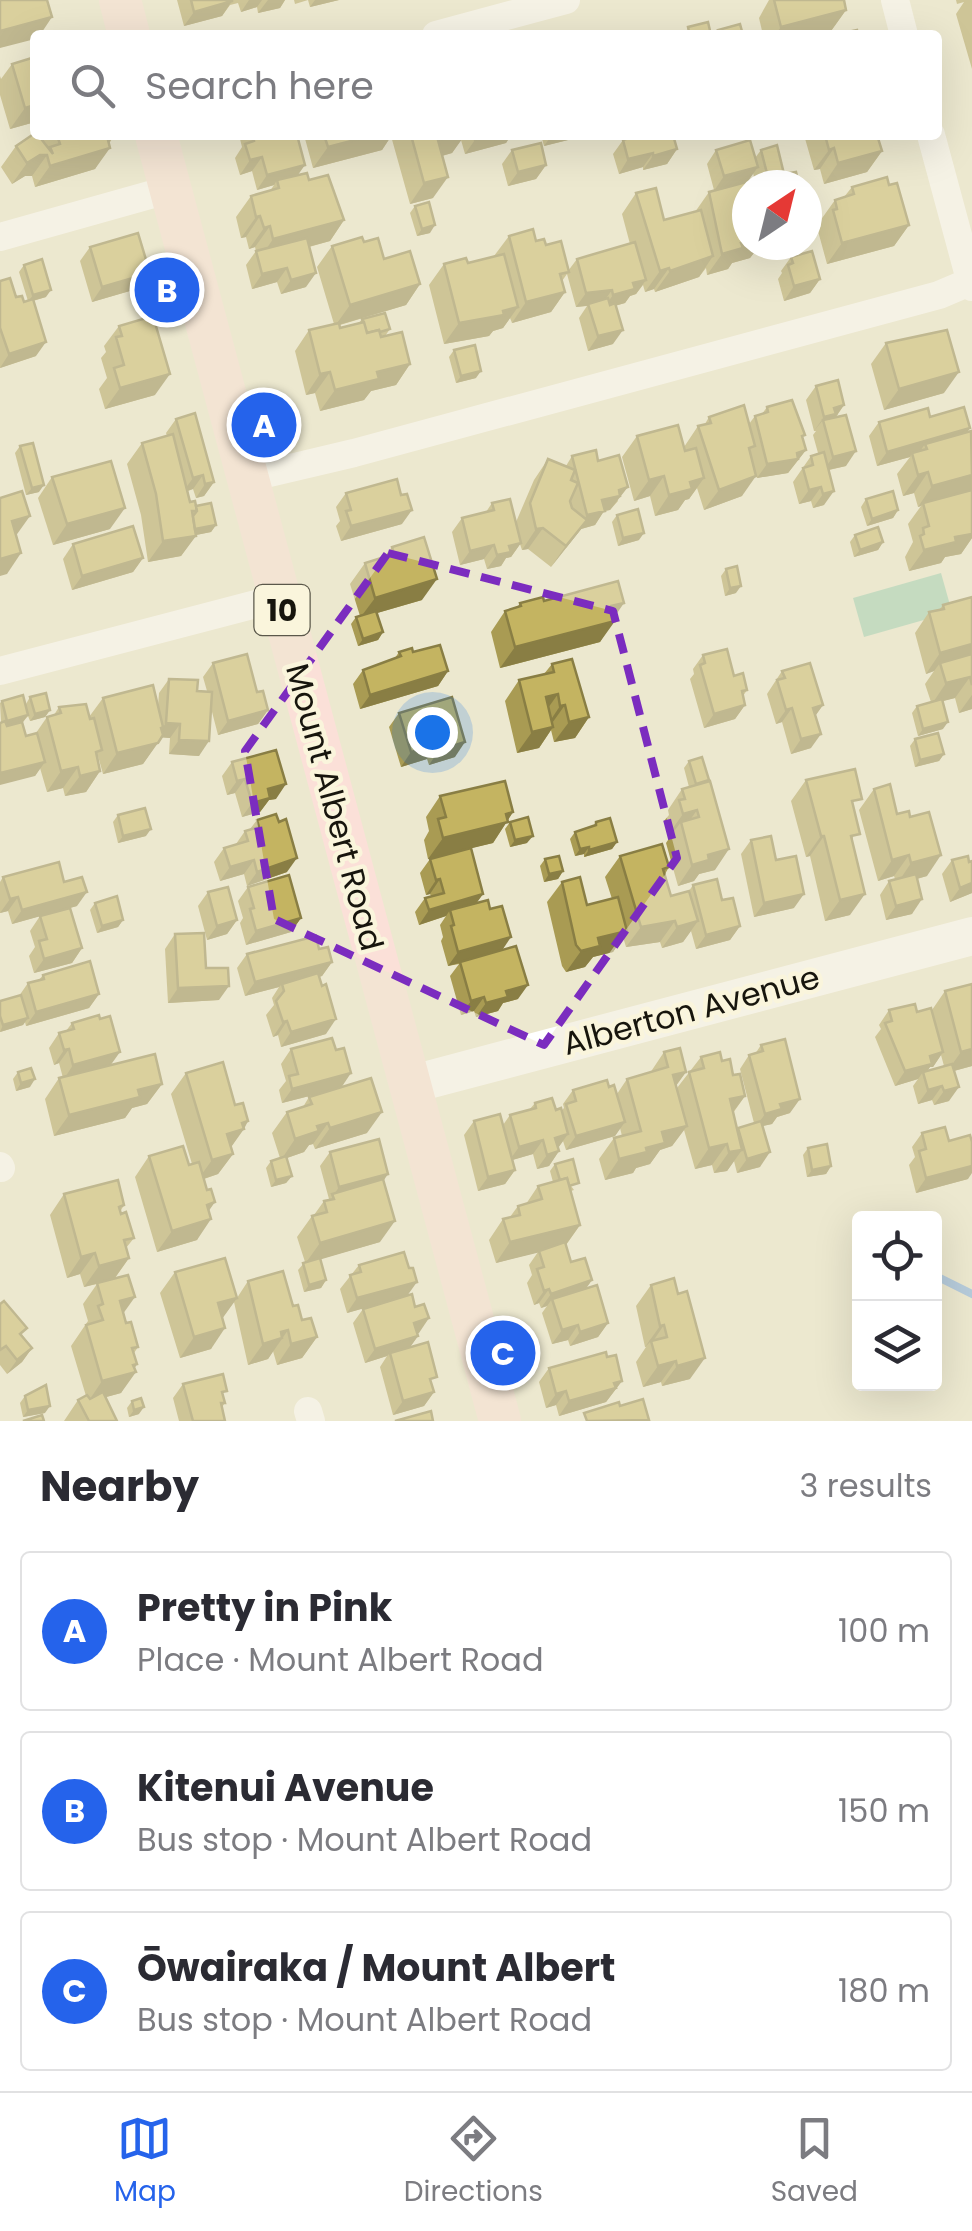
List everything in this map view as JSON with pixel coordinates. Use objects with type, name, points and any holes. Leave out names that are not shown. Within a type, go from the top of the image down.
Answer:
[{"type":"main road","points":[[120,0],[129,30]]},
{"type":"main road","name":"Mount Albert Road","points":[[157,140],[500,1421]]},
{"type":"main road","name":"Alberton Avenue","points":[[410,1085],[972,936]]},
{"type":"street","points":[[455,30],[566,0]]},
{"type":"street","points":[[895,0],[903,30]]},
{"type":"street","points":[[248,478],[354,453],[939,295],[971,283],[932,140]]},
{"type":"street","points":[[0,236],[171,188]]},
{"type":"street","points":[[0,671],[279,598]]},
{"type":"highlighted area","points":[[388,553],[613,611],[677,858],[544,1045],[274,919],[245,751]]},
{"type":"green space","points":[[941,573],[952,612],[864,637],[853,598]]},
{"type":"building","points":[[0,0],[47,0],[52,17],[0,31]]},
{"type":"building","points":[[191,0],[232,0],[232,1],[194,12]]},
{"type":"building","points":[[774,0],[844,0],[846,10],[781,27]]},
{"type":"building","points":[[708,22],[710,30],[689,30],[688,27]]},
{"type":"building","points":[[740,24],[742,30],[718,30]]},
{"type":"building","points":[[30,59],[30,106],[25,108],[12,64]]},
{"type":"building","points":[[30,136],[30,140],[42,140],[53,154],[50,147],[60,144],[59,140],[108,140],[110,148],[50,166],[47,155],[27,163],[16,146]]},
{"type":"building","points":[[298,140],[305,165],[267,175],[262,157],[250,160],[245,144]]},
{"type":"building","points":[[326,140],[355,140],[328,147]]},
{"type":"building","points":[[412,140],[438,140],[448,177],[424,183]]},
{"type":"building","points":[[623,140],[674,140],[677,149],[628,159]]},
{"type":"building","points":[[750,140],[758,167],[732,170],[732,174],[724,176],[716,150]]},
{"type":"building","points":[[826,140],[879,140],[882,151],[838,163],[834,148],[829,150]]},
{"type":"building","points":[[541,143],[546,165],[518,172],[512,150]]},
{"type":"building","points":[[777,145],[783,170],[766,170],[761,150]]},
{"type":"building","points":[[307,173],[309,180],[328,175],[344,220],[273,239],[270,226],[264,228],[260,216],[256,217],[251,196],[279,188],[277,180]]},
{"type":"building","points":[[887,177],[889,185],[897,183],[909,225],[842,243],[833,210],[837,209],[835,200],[854,194],[852,187]]},
{"type":"building","points":[[732,186],[732,251],[722,254],[709,192]]},
{"type":"building","points":[[656,188],[664,220],[701,210],[713,256],[660,271],[636,193]]},
{"type":"building","points":[[429,202],[435,225],[422,229],[415,206]]},
{"type":"building","points":[[533,229],[536,241],[544,239],[546,245],[561,241],[569,272],[560,274],[565,292],[526,302],[509,236]]},
{"type":"building","points":[[138,233],[150,273],[102,287],[90,247]]},
{"type":"building","points":[[362,237],[364,242],[378,238],[384,259],[410,251],[420,284],[350,305],[332,246]]},
{"type":"building","points":[[307,238],[316,273],[291,280],[287,268],[262,274],[256,251]]},
{"type":"building","points":[[635,242],[646,280],[633,283],[635,289],[613,295],[612,290],[586,293],[577,259]]},
{"type":"building","points":[[504,254],[518,307],[503,311],[504,315],[459,323],[444,264]]},
{"type":"building","points":[[42,259],[51,290],[33,295],[24,265]]},
{"type":"building","points":[[792,260],[815,260],[820,279],[794,286],[788,265]]},
{"type":"building","points":[[10,278],[16,297],[22,296],[24,302],[33,299],[46,342],[9,354],[0,328],[0,281]]},
{"type":"building","points":[[608,298],[610,305],[615,303],[623,330],[598,336],[588,304]]},
{"type":"building","points":[[385,313],[390,329],[367,333],[362,319]]},
{"type":"building","points":[[153,316],[170,374],[120,388],[114,368],[124,365],[116,337],[122,336],[119,326]]},
{"type":"building","points":[[364,322],[367,333],[379,330],[381,337],[402,332],[410,364],[377,372],[379,379],[335,390],[330,372],[320,374],[309,330]]},
{"type":"building","points":[[947,330],[959,372],[899,389],[886,343]]},
{"type":"building","points":[[475,345],[481,371],[461,376],[454,350]]},
{"type":"building","points":[[838,380],[844,405],[834,408],[836,414],[824,417],[816,386]]},
{"type":"building","points":[[792,400],[805,435],[802,436],[806,450],[797,453],[798,459],[767,464],[755,416],[768,412],[767,407]]},
{"type":"building","points":[[744,405],[755,446],[749,448],[756,476],[719,490],[698,426],[711,423],[709,417]]},
{"type":"building","points":[[964,407],[970,428],[887,452],[879,422],[928,408],[930,417]]},
{"type":"building","points":[[195,413],[214,482],[205,484],[203,475],[193,478],[176,419]]},
{"type":"building","points":[[846,415],[856,451],[833,457],[823,420]]},
{"type":"building","points":[[678,425],[685,451],[696,448],[704,478],[690,482],[692,489],[669,495],[664,476],[649,480],[637,436]]},
{"type":"building","points":[[971,431],[972,475],[932,486],[928,472],[918,475],[912,453],[927,449],[925,444]]},
{"type":"building","points":[[173,434],[190,502],[195,501],[197,511],[192,511],[196,536],[163,541],[156,494],[142,443]]},
{"type":"building","points":[[33,443],[44,485],[32,488],[20,446]]},
{"type":"building","points":[[596,450],[598,461],[619,455],[628,487],[619,490],[620,496],[602,500],[605,511],[587,515],[572,456]]},
{"type":"building","points":[[824,452],[834,491],[823,494],[821,487],[809,490],[803,468],[813,465],[811,456]]},
{"type":"building","points":[[548,459],[575,470],[571,480],[578,483],[570,501],[572,508],[587,520],[566,546],[543,528],[536,529],[530,503]]},
{"type":"building","points":[[111,461],[125,508],[67,524],[52,477]]},
{"type":"building","points":[[397,479],[401,495],[407,494],[412,510],[351,526],[346,493]]},
{"type":"building","points":[[972,490],[972,534],[924,550],[920,536],[924,534],[923,528],[929,526],[923,503]]},
{"type":"building","points":[[22,491],[30,516],[12,521],[21,553],[0,559],[0,498]]},
{"type":"building","points":[[893,491],[898,510],[872,519],[866,499]]},
{"type":"building","points":[[510,499],[521,543],[509,546],[511,552],[497,555],[494,545],[470,551],[462,518],[494,510],[492,503]]},
{"type":"building","points":[[211,503],[216,525],[195,529],[196,506]]},
{"type":"building","points":[[638,509],[644,533],[623,538],[617,515]]},
{"type":"building","points":[[133,526],[143,558],[82,576],[73,544]]},
{"type":"building","points":[[878,527],[883,542],[860,550],[855,535]]},
{"type":"building","points":[[424,537],[437,579],[375,598],[365,563],[394,554],[392,547]]},
{"type":"building","points":[[737,566],[741,586],[730,588],[726,569]]},
{"type":"building","points":[[618,581],[624,603],[611,606],[615,621],[515,647],[505,611],[521,606],[520,603],[543,597],[544,601]]},
{"type":"building","points":[[972,597],[972,644],[940,653],[929,612]]},
{"type":"building","points":[[376,611],[383,632],[363,639],[356,617]]},
{"type":"building","points":[[440,645],[448,671],[370,695],[363,670],[401,656],[399,652]]},
{"type":"building","points":[[727,649],[734,676],[743,673],[745,705],[714,714],[700,665],[705,663],[703,655]]},
{"type":"building","points":[[247,654],[257,692],[263,691],[268,710],[228,721],[213,663]]},
{"type":"building","points":[[972,654],[972,685],[970,677],[946,683],[940,663]]},
{"type":"building","points":[[572,659],[589,717],[569,722],[558,694],[546,697],[553,727],[532,732],[519,680],[554,672],[552,664]]},
{"type":"building","points":[[810,663],[823,705],[813,708],[821,734],[801,739],[792,708],[786,710],[777,680],[785,678],[782,671]]},
{"type":"building","points":[[169,679],[198,680],[197,691],[212,692],[209,741],[179,740],[180,724],[166,723]]},
{"type":"building","points":[[153,685],[163,735],[158,743],[117,753],[103,698]]},
{"type":"building","points":[[46,693],[50,710],[35,714],[30,697]]},
{"type":"building","points":[[23,695],[28,715],[7,721],[2,701]]},
{"type":"building","points":[[452,697],[465,742],[439,750],[437,745],[411,752],[399,713]]},
{"type":"building","points":[[942,699],[948,722],[923,729],[917,706]]},
{"type":"building","points":[[86,704],[102,750],[96,752],[100,771],[80,776],[78,767],[61,771],[47,717],[61,713],[59,707]]},
{"type":"building","points":[[5,721],[7,726],[22,722],[26,736],[37,733],[45,762],[0,773],[0,723]]},
{"type":"building","points":[[938,733],[944,754],[920,760],[915,739]]},
{"type":"building","points":[[276,750],[286,784],[268,789],[270,798],[252,803],[245,779],[237,781],[232,762]]},
{"type":"building","points":[[702,757],[709,780],[696,784],[689,761]]},
{"type":"building","points":[[855,769],[862,799],[852,801],[860,834],[851,836],[865,894],[840,900],[806,780]]},
{"type":"building","points":[[505,781],[513,812],[506,814],[508,822],[443,838],[438,819],[446,817],[440,796]]},
{"type":"building","points":[[710,781],[729,849],[692,865],[681,822],[699,817],[697,810],[683,814],[679,800],[685,799],[682,789]]},
{"type":"building","points":[[890,784],[897,814],[909,811],[910,817],[929,812],[941,855],[911,863],[909,855],[892,860],[874,789]]},
{"type":"building","points":[[145,808],[151,829],[123,836],[118,815]]},
{"type":"building","points":[[276,814],[279,822],[286,819],[297,858],[257,872],[254,860],[230,867],[224,848],[248,841],[245,831],[259,827],[257,820]]},
{"type":"building","points":[[528,817],[533,836],[515,840],[510,822]]},
{"type":"building","points":[[610,818],[617,842],[580,849],[575,832]]},
{"type":"building","points":[[771,836],[776,860],[796,856],[804,894],[764,903],[751,840]]},
{"type":"building","points":[[662,844],[669,867],[663,869],[671,896],[689,891],[698,921],[677,927],[675,921],[641,927],[620,856]]},
{"type":"building","points":[[471,848],[483,894],[429,910],[425,898],[444,893],[430,859]]},
{"type":"building","points":[[559,856],[563,871],[549,874],[545,859]]},
{"type":"building","points":[[968,856],[972,861],[972,883],[960,888],[952,860]]},
{"type":"building","points":[[59,862],[64,882],[82,877],[87,892],[22,910],[18,897],[10,899],[3,877]]},
{"type":"building","points":[[916,874],[922,899],[896,906],[889,881]]},
{"type":"building","points":[[289,875],[301,918],[256,931],[248,887]]},
{"type":"building","points":[[580,877],[587,905],[618,897],[627,931],[598,938],[600,946],[581,951],[576,945],[562,882]]},
{"type":"building","points":[[717,879],[722,900],[733,898],[740,926],[706,935],[693,885]]},
{"type":"building","points":[[228,887],[237,920],[217,926],[208,892]]},
{"type":"building","points":[[117,896],[123,920],[102,926],[95,903]]},
{"type":"building","points":[[488,900],[490,909],[502,906],[511,937],[458,952],[450,910]]},
{"type":"building","points":[[70,908],[82,948],[44,959],[39,941],[47,939],[40,916]]},
{"type":"building","points":[[204,933],[206,968],[228,968],[229,986],[178,988],[175,934]]},
{"type":"building","points":[[316,936],[319,949],[328,947],[332,962],[255,982],[247,954]]},
{"type":"building","points":[[516,946],[528,985],[506,991],[508,997],[486,1003],[484,997],[471,1001],[460,962]]},
{"type":"building","points":[[90,961],[99,994],[36,1012],[28,983]]},
{"type":"building","points":[[318,973],[322,986],[326,984],[336,1019],[291,1032],[276,1001],[284,991],[282,984]]},
{"type":"building","points":[[972,984],[972,1049],[961,1052],[945,991]]},
{"type":"building","points":[[21,995],[28,1018],[3,1025],[0,1001]]},
{"type":"building","points":[[915,1004],[917,1012],[931,1008],[943,1052],[930,1056],[932,1064],[905,1071],[885,1023],[892,1021],[889,1010]]},
{"type":"building","points":[[99,1015],[100,1019],[110,1016],[120,1052],[73,1065],[59,1033],[74,1029],[72,1023]]},
{"type":"building","points":[[332,1038],[336,1050],[344,1048],[351,1073],[292,1089],[289,1076],[298,1074],[291,1049]]},
{"type":"building","points":[[785,1039],[800,1099],[780,1104],[782,1109],[765,1114],[749,1055],[763,1051],[761,1045]]},
{"type":"building","points":[[680,1048],[686,1072],[673,1075],[687,1126],[662,1132],[665,1143],[646,1148],[647,1152],[619,1159],[614,1138],[641,1131],[627,1079],[668,1067],[664,1052]]},
{"type":"building","points":[[720,1052],[722,1061],[730,1059],[733,1075],[740,1074],[745,1096],[730,1099],[742,1150],[729,1152],[727,1144],[709,1148],[689,1072],[704,1068],[701,1057]]},
{"type":"building","points":[[155,1054],[162,1084],[138,1090],[140,1097],[69,1115],[59,1078]]},
{"type":"building","points":[[223,1062],[235,1105],[243,1103],[248,1121],[242,1123],[244,1129],[227,1134],[233,1154],[212,1160],[186,1073]]},
{"type":"building","points":[[952,1064],[959,1087],[928,1090],[923,1072]]},
{"type":"building","points":[[31,1068],[35,1079],[21,1083],[18,1072]]},
{"type":"building","points":[[371,1078],[382,1112],[330,1128],[328,1123],[317,1126],[319,1131],[295,1139],[287,1112],[312,1104],[309,1097]]},
{"type":"building","points":[[607,1080],[609,1087],[614,1085],[625,1122],[576,1136],[566,1104],[576,1101],[573,1090]]},
{"type":"building","points":[[552,1098],[556,1110],[561,1108],[568,1134],[555,1138],[559,1151],[547,1155],[543,1140],[519,1147],[510,1115],[536,1108],[535,1103]]},
{"type":"building","points":[[500,1114],[515,1170],[488,1177],[474,1121]]},
{"type":"building","points":[[761,1121],[770,1152],[747,1159],[738,1128]]},
{"type":"building","points":[[945,1127],[949,1141],[970,1135],[972,1166],[926,1178],[919,1151],[926,1149],[922,1133]]},
{"type":"building","points":[[379,1139],[388,1174],[339,1187],[330,1152]]},
{"type":"building","points":[[827,1144],[831,1166],[812,1170],[808,1148]]},
{"type":"building","points":[[183,1146],[189,1165],[199,1162],[215,1202],[207,1205],[211,1219],[172,1231],[149,1156]]},
{"type":"building","points":[[286,1156],[292,1176],[276,1180],[271,1161]]},
{"type":"building","points":[[573,1159],[579,1183],[569,1186],[567,1178],[560,1180],[555,1164]]},
{"type":"building","points":[[567,1178],[580,1225],[510,1242],[503,1219],[520,1215],[518,1206],[542,1199],[538,1186]]},
{"type":"building","points":[[383,1179],[395,1221],[320,1243],[312,1216],[327,1212],[324,1201],[334,1199],[332,1194]]},
{"type":"building","points":[[118,1180],[124,1205],[119,1207],[121,1214],[126,1212],[134,1238],[124,1240],[129,1258],[99,1266],[95,1253],[81,1257],[64,1194]]},
{"type":"building","points":[[565,1242],[571,1262],[585,1258],[592,1280],[551,1294],[549,1289],[544,1291],[537,1269],[544,1267],[539,1251]]},
{"type":"building","points":[[404,1252],[417,1282],[357,1298],[350,1275],[361,1272],[359,1265]]},
{"type":"building","points":[[225,1258],[237,1298],[218,1303],[225,1328],[194,1337],[175,1272]]},
{"type":"building","points":[[320,1258],[326,1280],[309,1285],[303,1263]]},
{"type":"building","points":[[283,1271],[293,1306],[298,1305],[302,1320],[311,1318],[317,1337],[291,1344],[288,1330],[281,1332],[282,1338],[263,1344],[248,1281]]},
{"type":"building","points":[[128,1275],[135,1297],[120,1301],[138,1347],[132,1348],[136,1372],[102,1381],[86,1325],[103,1320],[97,1283]]},
{"type":"building","points":[[674,1278],[678,1294],[687,1291],[705,1358],[677,1366],[676,1361],[658,1366],[651,1341],[667,1337],[664,1325],[660,1326],[651,1285]]},
{"type":"building","points":[[597,1285],[608,1323],[580,1332],[578,1325],[562,1330],[552,1299]]},
{"type":"building","points":[[412,1294],[415,1307],[424,1304],[429,1318],[414,1323],[418,1336],[375,1349],[363,1309]]},
{"type":"building","points":[[4,1301],[27,1328],[20,1334],[32,1348],[17,1360],[6,1346],[0,1350],[0,1304]]},
{"type":"building","points":[[428,1342],[437,1377],[430,1379],[434,1392],[403,1401],[390,1353]]},
{"type":"building","points":[[606,1352],[607,1357],[616,1355],[622,1381],[614,1383],[616,1388],[569,1401],[566,1391],[556,1394],[549,1368]]},
{"type":"building","points":[[223,1374],[227,1391],[222,1392],[225,1403],[221,1403],[225,1421],[193,1421],[183,1384]]},
{"type":"building","points":[[46,1385],[50,1406],[28,1410],[25,1396]]},
{"type":"building","points":[[103,1392],[117,1421],[89,1421],[78,1400]]},
{"type":"building","points":[[141,1398],[144,1407],[134,1410],[132,1401]]},
{"type":"building","points":[[643,1399],[649,1420],[587,1421],[584,1413],[619,1402],[620,1406]]},
{"type":"building","points":[[431,1411],[433,1421],[395,1421]]},
{"type":"building","points":[[42,1415],[44,1421],[23,1421]]},
{"type":"waterway","points":[[942,1279],[972,1294]]},
{"type":"place","name":"Kitenui Avenue","points":[[167,290]]},
{"type":"place","name":"Pretty in Pink","points":[[264,425]]},
{"type":"place","name":"Ōwairaka / Mount Albert","points":[[503,1353]]}]
